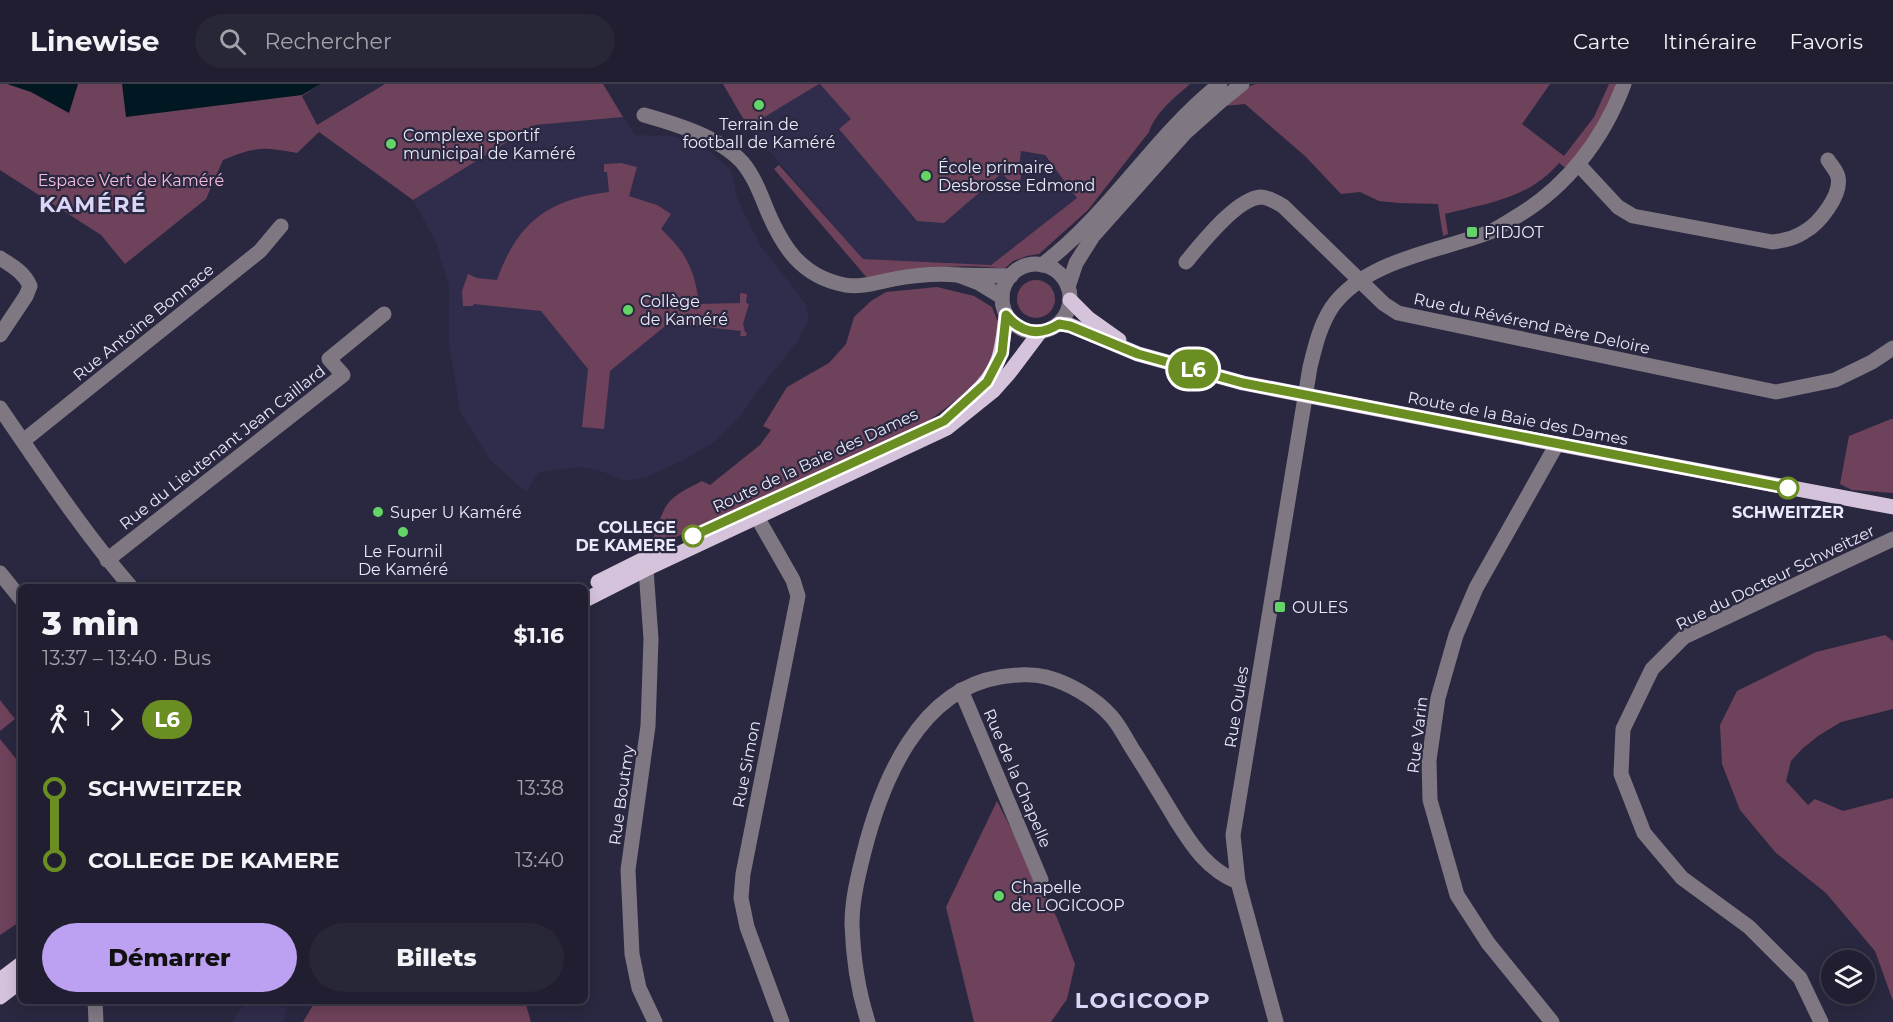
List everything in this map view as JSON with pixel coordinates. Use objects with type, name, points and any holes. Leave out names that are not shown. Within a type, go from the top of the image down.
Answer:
[{"type":"main road","name":"Route de la Baie des Dames","points":[[1069,293],[1088,318],[1138,354]]},
{"type":"main road","name":"Route de la Baie des Dames","points":[[588,586],[640,560],[944,421],[987,382],[1002,353],[1006,315]]},
{"type":"main road","name":"Route de la Baie des Dames","points":[[1059,324],[1070,326],[1138,354],[1243,383],[1893,507]]},
{"type":"main road","name":"Route de la Baie des Dames","points":[[588,598],[947,428],[993,391],[1010,373],[1040,332]]},
{"type":"main road","points":[[0,980],[18,966]]},
{"type":"main road","points":[[0,997],[18,983]]},
{"type":"street","points":[[1042,265],[1077,236],[1153,148],[1220,84]]},
{"type":"street","points":[[1069,293],[1058,272],[1042,265],[1025,266],[1006,282],[1002,297],[1006,315],[1021,329],[1040,332],[1059,324],[1068,309],[1076,263],[1093,236],[1185,133],[1242,84]]},
{"type":"street","name":"Rue Oules","points":[[1276,1022],[1238,882],[1233,835],[1310,367],[1319,334],[1332,307],[1349,289],[1361,281],[1406,257],[1491,231],[1533,207],[1553,191],[1578,165],[1617,101],[1624,84]]},
{"type":"street","points":[[645,115],[692,129],[741,161],[755,181],[769,214],[791,254],[817,277],[856,286],[922,275],[1011,276]]},
{"type":"street","points":[[1578,165],[1618,207],[1633,216],[1772,242],[1783,241],[1805,232],[1829,209],[1838,189],[1838,176],[1828,160]]},
{"type":"street","name":"Rue du Révérend Père Deloire","points":[[1186,262],[1236,209],[1251,200],[1262,197],[1283,206],[1384,304],[1398,313],[1776,392],[1835,380],[1872,362],[1893,348]]},
{"type":"street","name":"Rue Antoine Bonnace","points":[[23,441],[260,251],[281,226]]},
{"type":"street","points":[[0,258],[20,271],[27,278],[30,286],[26,296],[0,335]]},
{"type":"street","points":[[958,275],[979,283],[1002,297]]},
{"type":"street","name":"Rue du Lieutenant Jean Caillard","points":[[107,560],[343,375],[329,359],[384,314]]},
{"type":"street","points":[[0,408],[46,478],[107,560],[128,584]]},
{"type":"street","name":"Rue Varin","points":[[1552,1022],[1488,943],[1457,895],[1430,800],[1429,759],[1438,698],[1456,635],[1476,588],[1557,444]]},
{"type":"street","name":"Rue Simon","points":[[757,517],[793,580],[798,596],[743,874],[741,898],[747,927],[782,1022]]},
{"type":"street","name":"Rue du Docteur Schweitzer","points":[[1821,1022],[1800,978],[1749,927],[1682,878],[1644,834],[1621,774],[1623,729],[1652,669],[1684,637],[1893,539]]},
{"type":"street","name":"Rue Boutmy","points":[[646,569],[651,639],[648,726],[628,870],[632,954],[639,988],[655,1022]]},
{"type":"street","points":[[0,573],[18,595]]},
{"type":"street","points":[[868,1022],[857,973],[852,922],[856,886],[870,829],[896,762],[916,731],[941,704],[961,690],[988,679],[1015,675],[1045,677],[1093,700],[1112,717],[1190,842],[1205,862],[1223,876],[1238,882]]},
{"type":"street","name":"Rue de la Chapelle","points":[[961,690],[1041,880]]},
{"type":"street","points":[[95,1004],[96,1021]]},
{"type":"shaded area","name":"École primaire Desbrosse Edmond","points":[[819,84],[914,84],[997,147],[1044,155],[1078,198],[991,265],[863,259],[748,127]]},
{"type":"shaded area","name":"Collège de Kaméré","points":[[623,117],[635,135],[672,136],[703,146],[731,170],[738,201],[760,245],[805,303],[809,318],[798,341],[739,418],[714,442],[682,461],[646,477],[625,481],[601,471],[580,467],[539,472],[526,492],[490,460],[460,411],[449,343],[449,287],[436,242],[413,200],[535,125]]},
{"type":"shaded area","points":[[245,1004],[273,1004],[287,1008],[283,1022],[232,1022]]},
{"type":"green space","name":"Espace Vert de Kaméré","points":[[0,84],[321,84],[302,96],[317,125],[385,84],[603,84],[623,117],[535,125],[413,200],[319,132],[297,153],[267,149],[244,152],[223,160],[206,199],[125,264],[101,235],[0,170]]},
{"type":"green space","name":"Terrain de football de Kaméré","points":[[723,84],[819,84],[748,127]]},
{"type":"green space","points":[[820,84],[1190,84],[1161,112],[1149,132],[1088,210],[1039,254],[1013,261],[1004,269],[953,267],[868,279],[774,169],[779,165],[863,259],[991,265],[1077,198],[1045,155],[1021,151],[1019,168],[1022,173],[1020,181],[1013,186],[1002,173],[944,223],[917,221],[839,129],[851,119]]},
{"type":"green space","points":[[1256,84],[1550,84],[1522,124],[1564,156],[1594,117],[1609,84],[1620,84],[1594,131],[1567,169],[1559,163],[1534,185],[1521,192],[1492,203],[1445,214],[1448,234],[1443,236],[1438,204],[1379,201],[1360,192],[1341,194],[1305,156],[1245,104],[1224,106],[1244,88]]},
{"type":"green space","points":[[621,163],[637,167],[629,196],[657,205],[671,214],[661,229],[688,262],[695,281],[699,304],[740,303],[740,293],[747,294],[746,303],[749,304],[743,324],[747,333],[746,336],[740,336],[741,331],[669,323],[610,371],[604,429],[582,427],[588,369],[541,311],[474,304],[463,306],[462,291],[468,274],[477,278],[497,280],[514,243],[538,217],[569,201],[587,195],[609,192],[604,164]]},
{"type":"green space","points":[[1036,280],[1049,286],[1055,299],[1049,312],[1036,318],[1023,312],[1017,299],[1023,286]]},
{"type":"green space","points":[[937,287],[974,296],[992,307],[1000,327],[990,365],[966,393],[927,422],[654,547],[652,542],[660,518],[673,498],[702,481],[710,485],[760,445],[771,430],[763,426],[787,387],[829,363],[846,344],[854,317],[871,301],[886,292]]},
{"type":"green space","points":[[1893,419],[1893,493],[1852,490],[1840,484],[1849,436]]},
{"type":"green space","points":[[1885,635],[1893,641],[1893,709],[1841,722],[1818,736],[1791,761],[1786,781],[1808,805],[1815,799],[1843,811],[1893,798],[1893,1001],[1875,950],[1826,893],[1776,853],[1740,810],[1722,764],[1720,725],[1737,691],[1816,652]]},
{"type":"green space","points":[[0,700],[15,719],[0,731]]},
{"type":"green space","points":[[0,739],[18,761],[18,923],[0,935]]},
{"type":"green space","points":[[997,801],[1057,918],[1075,964],[1067,999],[1051,1022],[974,1022],[946,907]]},
{"type":"green space","points":[[314,1004],[526,1004],[531,1022],[303,1022]]},
{"type":"water","points":[[7,84],[78,84],[69,113],[31,92]]},
{"type":"water","points":[[122,84],[321,84],[302,95],[126,117]]},
{"type":"bus line","name":"L6","points":[[693,536],[944,421],[987,382],[1002,353],[1006,315],[1021,329],[1030,332],[1040,332],[1059,324],[1070,326],[1138,354],[1243,383],[1788,488]]},
{"type":"place","name":"Terrain de football de Kaméré","points":[[759,105]]},
{"type":"place","name":"Complexe sportif municipal de Kaméré","points":[[391,144]]},
{"type":"place","name":"École primaire Desbrosse Edmond","points":[[926,176]]},
{"type":"place","name":"PIDJOT","points":[[1472,232]]},
{"type":"place","name":"Collège de Kaméré","points":[[628,310]]},
{"type":"place","name":"SCHWEITZER","points":[[1788,488]]},
{"type":"place","name":"Super U Kaméré","points":[[378,512]]},
{"type":"place","name":"Le Fournil De Kaméré","points":[[403,532]]},
{"type":"place","name":"COLLEGE DE KAMERE","points":[[693,536]]},
{"type":"place","name":"OULES","points":[[1280,607]]},
{"type":"place","name":"Chapelle de LOGICOOP","points":[[999,896]]},
{"type":"district","name":"KAMÉRÉ","points":[[93,204]]},
{"type":"district","name":"LOGICOOP","points":[[1143,1000]]}]
